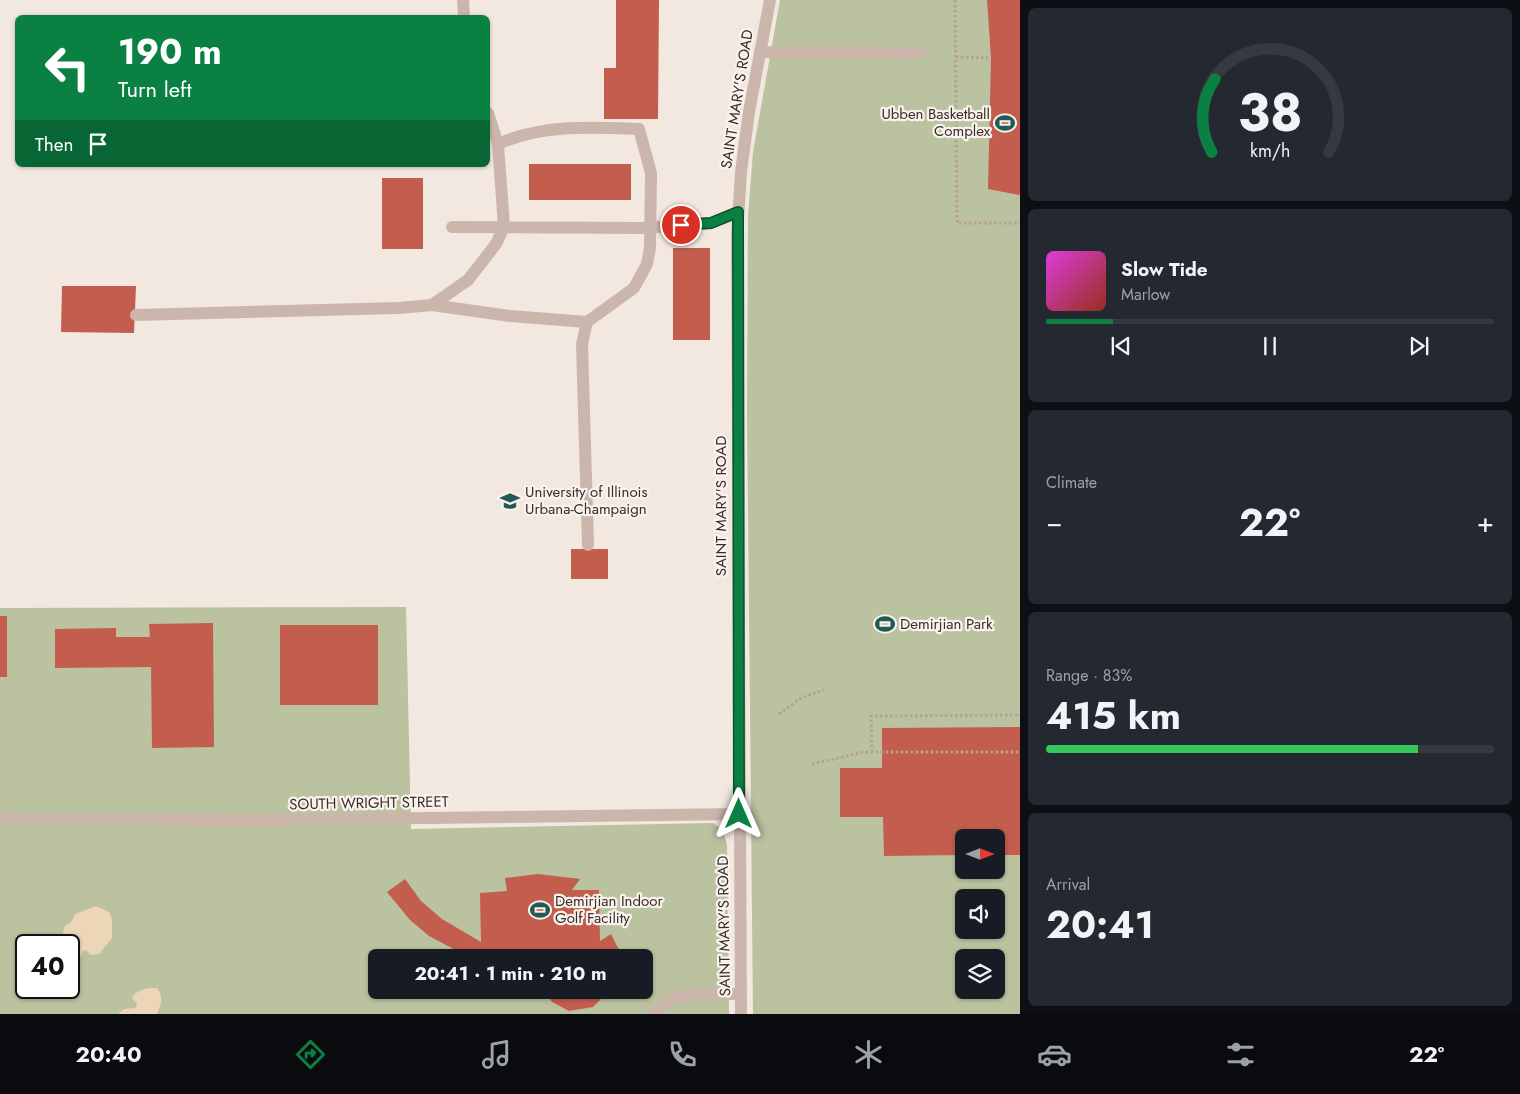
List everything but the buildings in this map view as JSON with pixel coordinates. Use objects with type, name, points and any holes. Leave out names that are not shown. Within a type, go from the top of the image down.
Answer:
[{"type":"street","points":[[463,0],[464,15]]},
{"type":"street","name":"SAINT MARY'S ROAD","points":[[742,1014],[739,814],[738,212],[740,172],[749,112],[770,0]]},
{"type":"street","points":[[760,52],[921,53]]},
{"type":"street","points":[[432,305],[468,280],[496,244],[504,227],[498,144],[490,120]]},
{"type":"street","points":[[136,315],[398,308],[432,305],[510,316],[587,322],[634,288],[648,264],[651,227],[651,173],[639,129],[569,126],[509,139],[498,144]]},
{"type":"street","points":[[452,226],[651,227],[711,223],[738,212]]},
{"type":"street","points":[[587,322],[582,344],[588,545]]},
{"type":"street","name":"SOUTH WRIGHT STREET","points":[[0,819],[263,820],[739,814]]},
{"type":"street","points":[[654,1014],[662,1004],[680,995],[741,994]]},
{"type":"path","points":[[955,0],[957,223],[1020,223]]},
{"type":"path","points":[[956,57],[992,58]]},
{"type":"path","points":[[779,714],[801,698],[824,690]]},
{"type":"path","points":[[872,752],[871,716],[1020,715]]},
{"type":"path","points":[[812,764],[872,752],[1020,752]]},
{"type":"green space","name":"Demirjian Park","points":[[780,0],[1020,0],[1020,1014],[753,1014],[747,410],[748,216],[753,152]]},
{"type":"green space","points":[[406,607],[411,829],[713,823],[723,830],[727,845],[729,1014],[0,1014],[0,608]]},
{"type":"sand","points":[[96,906],[109,912],[112,919],[112,938],[99,954],[91,955],[86,950],[83,951],[80,958],[80,934],[63,934],[65,926],[72,921],[75,914]]},
{"type":"sand","points":[[157,988],[161,997],[161,1004],[157,1014],[118,1014],[124,1009],[136,1008],[137,1004],[132,998],[139,991]]},
{"type":"place","name":"Ubben Basketball Complex","points":[[1005,123]]},
{"type":"place","name":"University of Illinois Urbana-Champaign","points":[[510,501]]},
{"type":"place","name":"Demirjian Park","points":[[885,624]]},
{"type":"place","name":"Demirjian Indoor Golf Facility","points":[[540,910]]},
{"type":"route","points":[[681,225],[711,223],[738,212],[739,814]]}]
